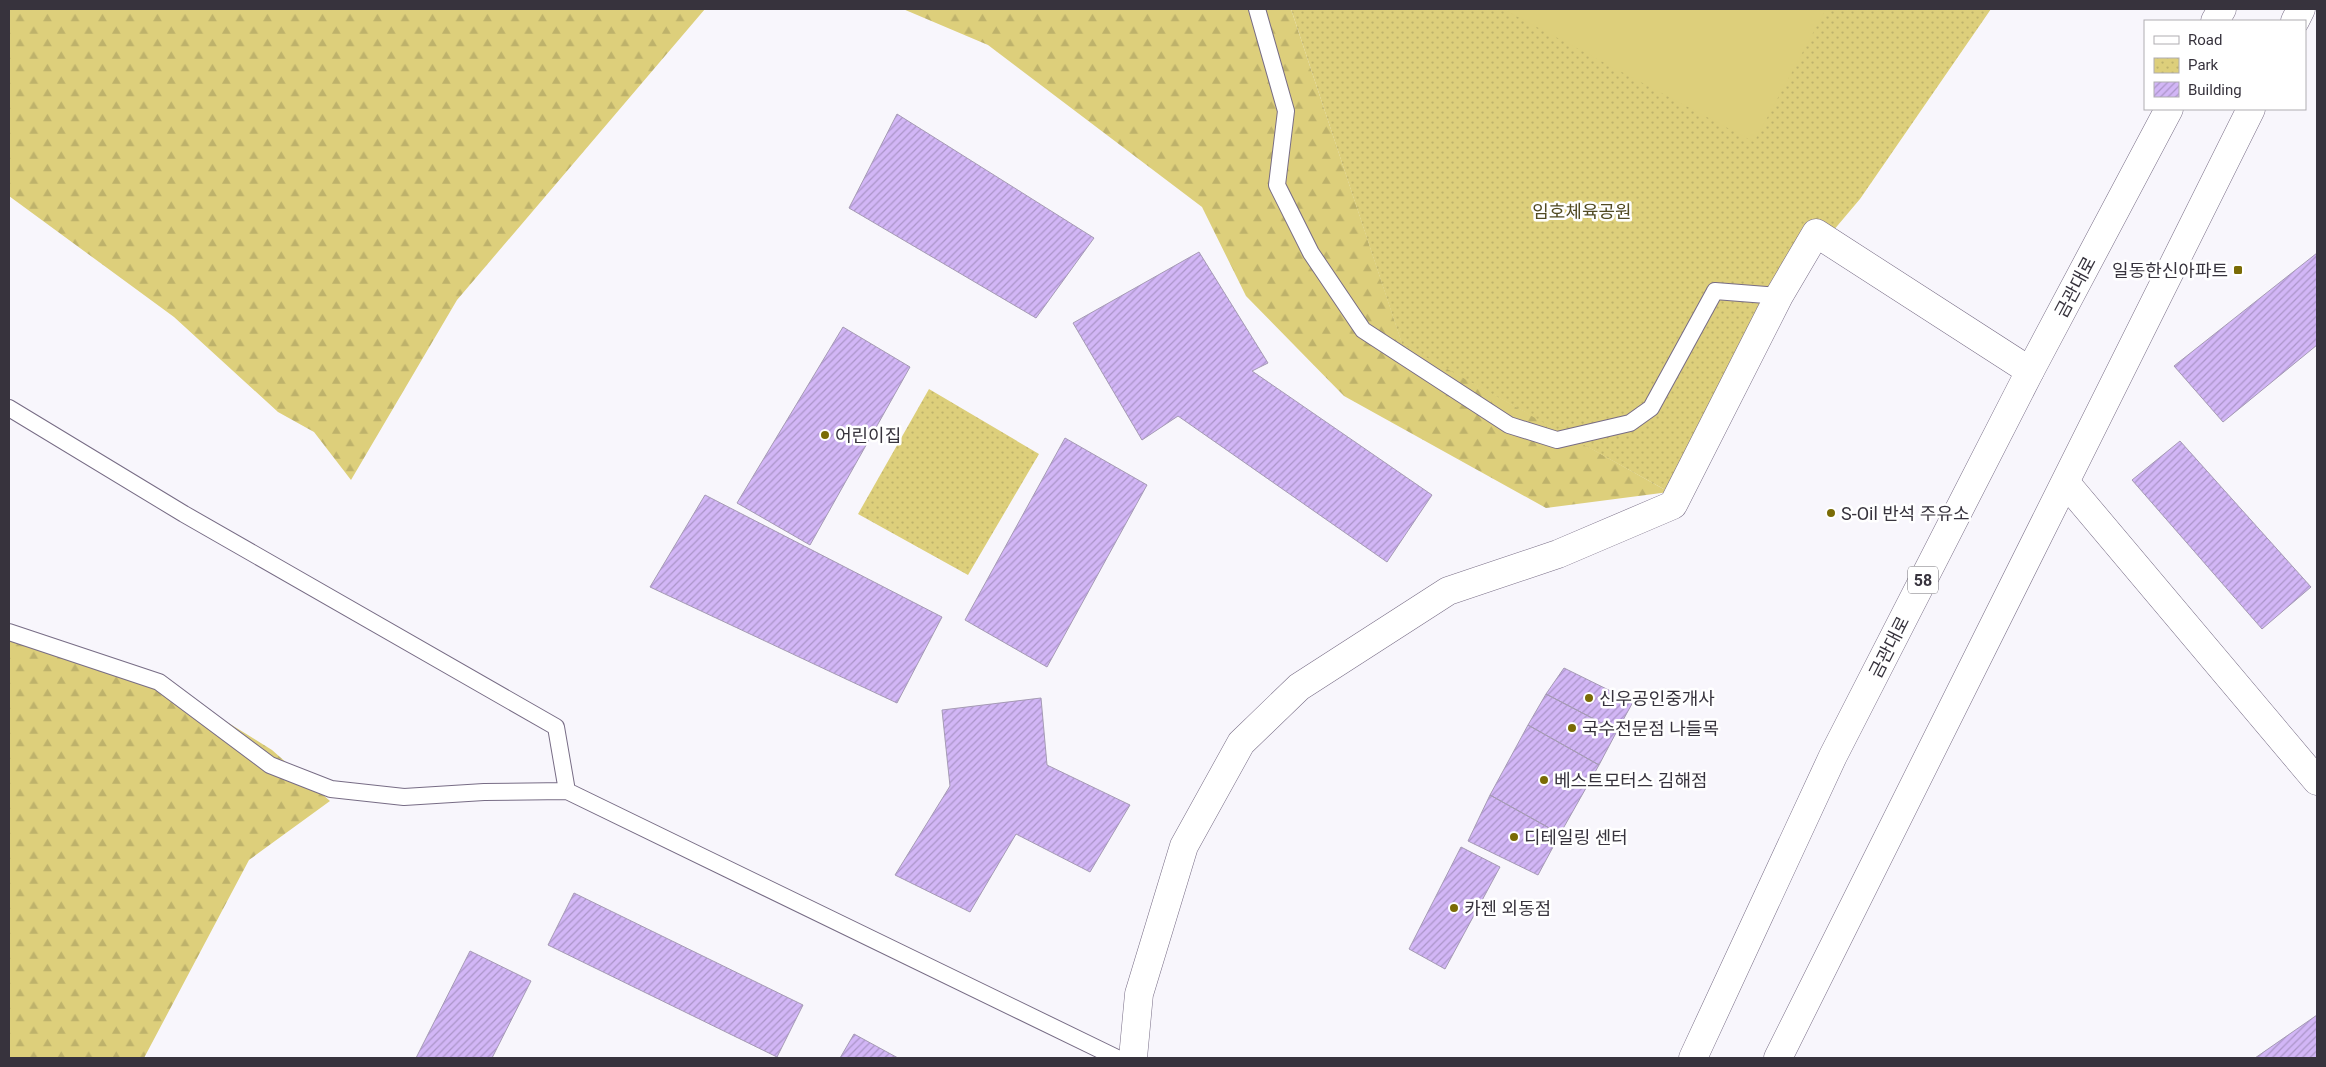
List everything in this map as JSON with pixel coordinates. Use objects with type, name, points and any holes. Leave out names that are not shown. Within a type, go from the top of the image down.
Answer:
[{"type":"main road","points":[[2216,20],[2222,9]]},
{"type":"main road","name":"금관대로","points":[[1693,1058],[1833,756],[2030,370],[2168,110]]},
{"type":"main road","points":[[1778,1058],[2250,110]]},
{"type":"main road","points":[[1133,1058],[1139,994],[1184,846],[1241,743],[1299,687],[1448,591],[1558,554],[1673,505],[1779,296],[1816,233],[2030,370]]},
{"type":"main road","points":[[2066,483],[2317,781]]},
{"type":"lane","points":[[1257,9],[1286,111],[1277,186],[1311,253],[1363,330],[1508,425],[1557,440],[1630,423],[1651,408],[1715,291],[1779,296]]},
{"type":"lane","points":[[9,408],[184,514],[556,727],[567,791]]},
{"type":"lane","points":[[9,632],[159,682],[270,765],[331,789],[404,797],[484,792],[567,791],[1117,1058]]},
{"type":"green space","points":[[9,9],[705,9],[457,300],[351,480],[314,432],[278,412],[174,317],[9,196]]},
{"type":"green space","points":[[903,9],[1291,9],[1402,343],[1669,492],[1546,508],[1344,396],[1246,296],[1202,207],[988,45]]},
{"type":"green space","name":"임호체육공원","points":[[1291,9],[1991,9],[1860,199],[1751,328],[1669,492],[1402,344]]},
{"type":"green space","points":[[1503,9],[1826,9],[1754,142]]},
{"type":"green space","points":[[929,389],[1039,454],[968,575],[858,514]]},
{"type":"green space","points":[[9,638],[167,685],[272,750],[330,801],[249,860],[144,1058],[9,1058]]},
{"type":"building","points":[[897,114],[1094,238],[1036,318],[849,208]]},
{"type":"building","points":[[1199,252],[1268,363],[1252,371],[1432,495],[1387,562],[1178,416],[1142,440],[1073,323]]},
{"type":"building","points":[[2317,253],[2317,345],[2223,422],[2174,366]]},
{"type":"building","name":"어린이집","points":[[843,327],[910,367],[810,545],[737,503]]},
{"type":"building","points":[[1065,438],[1147,485],[1047,667],[965,620]]},
{"type":"building","points":[[2180,441],[2311,587],[2262,629],[2132,480]]},
{"type":"building","points":[[705,495],[942,617],[897,703],[650,587]]},
{"type":"building","name":"신우공인중개사","points":[[1564,668],[1633,702],[1617,731],[1546,694]]},
{"type":"building","name":"국수전문점 나들목","points":[[1546,694],[1617,731],[1599,765],[1528,725]]},
{"type":"building","points":[[1041,698],[1047,765],[1130,805],[1090,872],[1016,834],[970,912],[895,875],[950,786],[942,710]]},
{"type":"building","name":"베스트모터스 김해점","points":[[1528,725],[1599,765],[1560,834],[1490,795]]},
{"type":"building","name":"디테일링 센터","points":[[1490,795],[1560,834],[1538,875],[1468,841]]},
{"type":"building","name":"카젠 외동점","points":[[1461,847],[1500,867],[1445,969],[1409,949]]},
{"type":"building","points":[[574,893],[803,1005],[777,1057],[548,945]]},
{"type":"building","points":[[470,951],[531,981],[492,1058],[416,1058]]},
{"type":"building","points":[[2317,1015],[2317,1058],[2255,1058]]},
{"type":"building","points":[[854,1034],[898,1058],[840,1058]]},
{"type":"place","name":"일동한신아파트","points":[[2238,270]]},
{"type":"place","name":"어린이집","points":[[825,435]]},
{"type":"place","name":"S-Oil 반석 주유소","points":[[1831,513]]},
{"type":"place","name":"신우공인중개사","points":[[1589,698]]},
{"type":"place","name":"국수전문점 나들목","points":[[1572,728]]},
{"type":"place","name":"베스트모터스 김해점","points":[[1544,780]]},
{"type":"place","name":"디테일링 센터","points":[[1514,837]]},
{"type":"place","name":"카젠 외동점","points":[[1454,908]]}]
